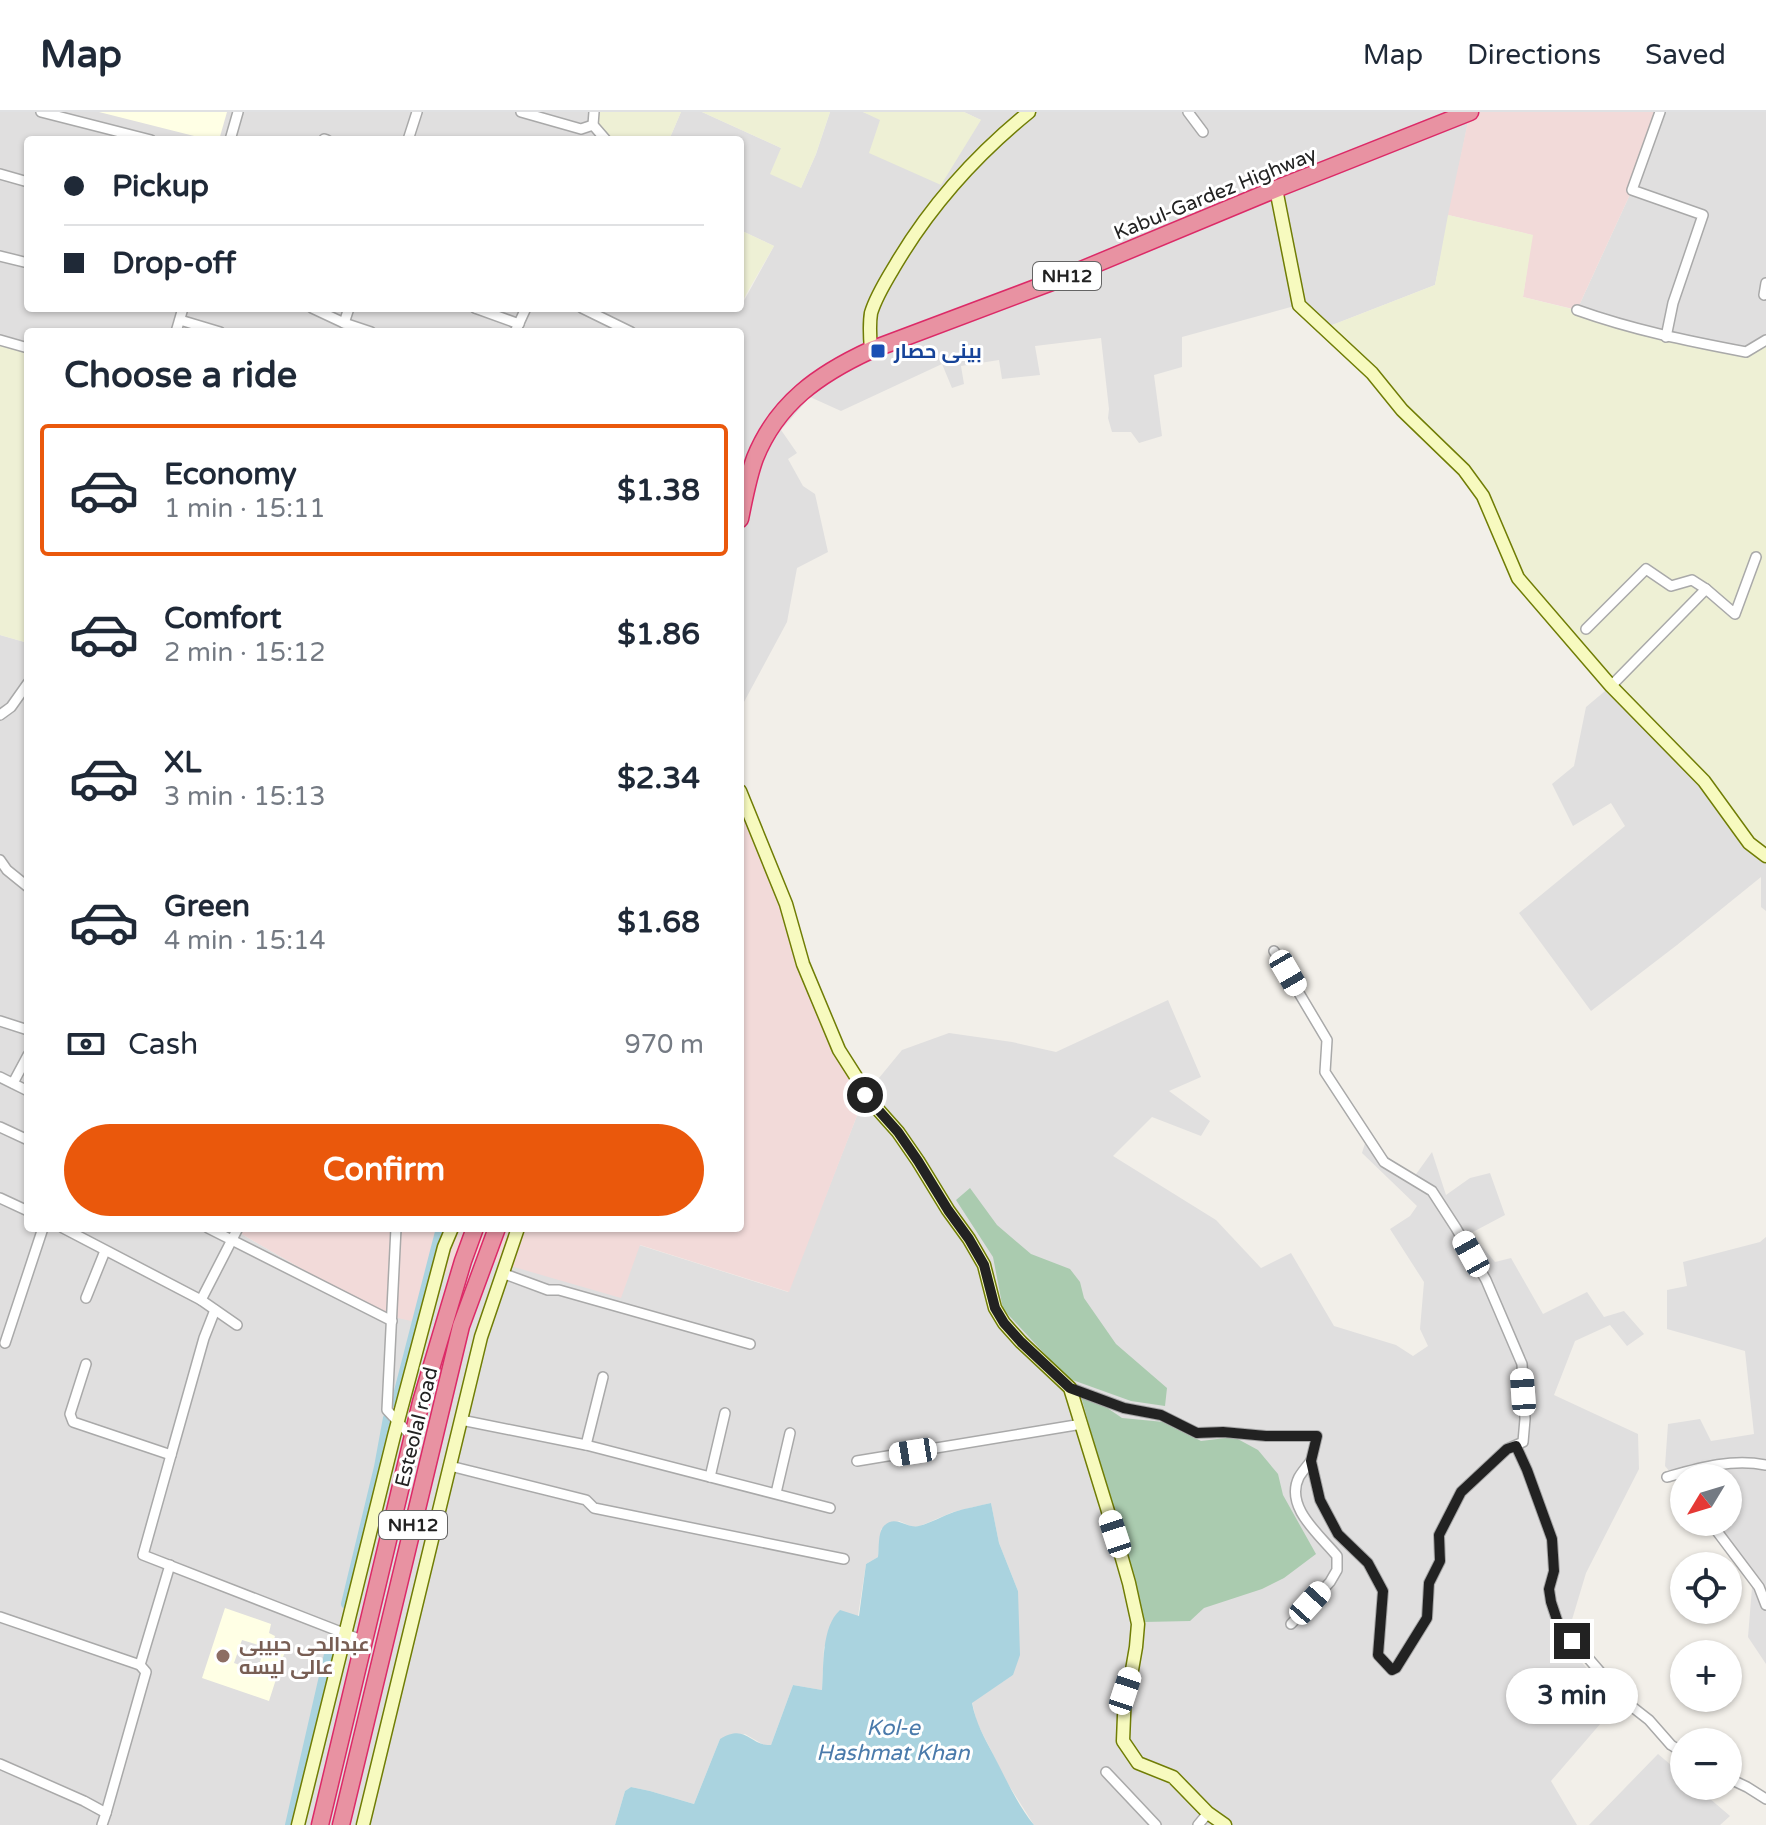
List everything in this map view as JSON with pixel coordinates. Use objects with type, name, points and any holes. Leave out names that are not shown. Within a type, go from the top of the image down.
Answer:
[{"type":"highway","name":"Kabul-Gardez Highway","points":[[744,503],[755,458],[767,433],[797,395],[843,363],[1057,280],[1470,112]]},
{"type":"highway","name":"Esteolal road","points":[[320,1825],[428,1373],[474,1232]]},
{"type":"highway","name":"Esteolal road","points":[[341,1825],[461,1326],[496,1232]]},
{"type":"street","points":[[41,112],[135,136]]},
{"type":"street","points":[[231,136],[238,112]]},
{"type":"street","points":[[409,136],[417,112]]},
{"type":"street","points":[[521,112],[581,129],[593,125]]},
{"type":"street","points":[[594,112],[593,125],[603,136]]},
{"type":"street","points":[[871,350],[871,312],[901,255],[947,190],[1029,112]]},
{"type":"street","points":[[1188,112],[1203,132]]},
{"type":"street","points":[[1660,112],[1632,190],[1703,215],[1673,303],[1666,337]]},
{"type":"street","points":[[0,174],[24,181]]},
{"type":"street","points":[[1276,189],[1299,305],[1372,373],[1402,410],[1464,470],[1483,496],[1518,578],[1611,686],[1704,781],[1749,843],[1766,856]]},
{"type":"street","points":[[0,256],[24,262]]},
{"type":"street","points":[[1764,295],[1766,283]]},
{"type":"street","points":[[1577,310],[1666,337],[1746,352],[1766,340]]},
{"type":"street","points":[[177,328],[182,312]]},
{"type":"street","points":[[321,312],[359,328]]},
{"type":"street","points":[[344,323],[348,312]]},
{"type":"street","points":[[483,312],[517,328]]},
{"type":"street","points":[[590,312],[623,328]]},
{"type":"street","points":[[180,320],[207,328]]},
{"type":"street","points":[[0,340],[24,347]]},
{"type":"street","points":[[1586,629],[1646,569],[1671,586],[1692,580],[1735,614],[1756,557]]},
{"type":"street","points":[[1611,686],[1706,589]]},
{"type":"street","points":[[0,715],[11,707],[24,689]]},
{"type":"street","points":[[744,801],[786,904],[803,964],[839,1050],[865,1095],[912,1151],[969,1239],[984,1265],[995,1308],[1021,1342],[1070,1388],[1124,1408],[1161,1415],[1197,1433],[1317,1436],[1311,1461],[1299,1477],[1295,1493],[1297,1505],[1337,1556],[1337,1570],[1330,1582],[1291,1624]]},
{"type":"street","points":[[0,860],[24,884]]},
{"type":"street","points":[[1274,951],[1327,1040],[1325,1072],[1384,1162],[1432,1191],[1486,1280],[1522,1364],[1523,1442],[1507,1449],[1461,1492],[1439,1535],[1440,1561],[1429,1583],[1427,1618],[1392,1670],[1378,1655],[1383,1591],[1368,1563],[1338,1534],[1320,1500],[1311,1461]]},
{"type":"street","points":[[0,1021],[24,1029]]},
{"type":"street","points":[[13,1083],[24,1062]]},
{"type":"street","points":[[0,1077],[24,1089]]},
{"type":"street","points":[[0,1127],[24,1138]]},
{"type":"street","points":[[0,1198],[24,1209]]},
{"type":"street","points":[[5,1343],[42,1232]]},
{"type":"street","points":[[70,1232],[201,1300],[237,1325]]},
{"type":"street","points":[[216,1232],[392,1321]]},
{"type":"street","points":[[201,1300],[236,1232]]},
{"type":"street","points":[[396,1232],[387,1410],[412,1437]]},
{"type":"street","points":[[298,1825],[397,1422],[450,1232]]},
{"type":"street","points":[[363,1825],[481,1337],[517,1232]]},
{"type":"street","points":[[86,1298],[105,1251]]},
{"type":"street","points":[[502,1273],[548,1290],[559,1290],[750,1344]]},
{"type":"street","points":[[215,1310],[204,1338],[143,1555],[364,1641]]},
{"type":"street","points":[[86,1364],[70,1414],[73,1422],[171,1455]]},
{"type":"street","points":[[586,1445],[603,1377]]},
{"type":"street","points":[[1070,1388],[1126,1571],[1138,1624],[1134,1658],[1125,1691],[1123,1741],[1138,1763],[1173,1777],[1208,1813],[1225,1825]]},
{"type":"street","points":[[710,1477],[725,1413]]},
{"type":"street","points":[[461,1420],[586,1445],[830,1508]]},
{"type":"street","points":[[857,1461],[1082,1424]]},
{"type":"street","points":[[776,1493],[790,1433]]},
{"type":"street","points":[[1516,1446],[1552,1539],[1554,1571],[1549,1589],[1558,1623],[1626,1702],[1649,1720],[1670,1744]]},
{"type":"street","points":[[1739,1464],[1766,1465]]},
{"type":"street","points":[[450,1466],[586,1500],[594,1508],[844,1559]]},
{"type":"street","points":[[1721,1536],[1759,1587],[1766,1605]]},
{"type":"street","points":[[140,1665],[170,1565]]},
{"type":"street","points":[[0,1617],[140,1665],[146,1672],[102,1825]]},
{"type":"street","points":[[0,1764],[106,1813]]},
{"type":"street","points":[[1106,1772],[1156,1825]]},
{"type":"street","points":[[1742,1785],[1766,1799]]},
{"type":"street","points":[[1198,1825],[1208,1813]]},
{"type":"shaded area","points":[[0,112],[594,112],[604,136],[24,136],[24,312],[744,312],[744,301],[774,246],[744,232],[744,136],[671,136],[681,112],[702,112],[781,148],[801,188],[830,112],[863,112],[881,119],[981,120],[964,112],[1470,112],[1435,285],[1322,329],[1298,305],[1182,337],[1182,367],[1154,375],[1162,436],[1139,443],[1131,432],[1112,432],[1101,338],[1035,346],[1040,375],[1002,379],[999,360],[961,366],[964,384],[952,388],[942,364],[841,411],[810,397],[781,430],[797,453],[788,459],[803,486],[815,494],[828,552],[797,568],[787,622],[744,702],[744,328],[24,328],[24,347],[0,340]]},
{"type":"shaded area","points":[[99,112],[227,112],[220,136],[194,136]]},
{"type":"shaded area","points":[[594,112],[681,112],[671,136],[603,136],[593,121]]},
{"type":"shaded area","points":[[702,112],[830,112],[801,188],[770,174],[781,148]]},
{"type":"shaded area","points":[[863,112],[964,112],[981,120],[941,185],[869,153],[880,120]]},
{"type":"shaded area","points":[[1470,112],[1660,112],[1632,190],[1577,310],[1523,297],[1532,235],[1448,215]]},
{"type":"shaded area","points":[[1660,112],[1766,112],[1766,340],[1746,352],[1577,310],[1632,190]]},
{"type":"shaded area","points":[[1448,215],[1533,235],[1523,297],[1746,352],[1766,340],[1766,856],[1704,781],[1518,578],[1483,496],[1322,329],[1435,285]]},
{"type":"shaded area","points":[[744,232],[774,246],[744,298]]},
{"type":"shaded area","points":[[0,340],[24,347],[24,642],[0,635]]},
{"type":"shaded area","points":[[0,635],[24,642],[24,1232],[238,1232],[380,1314],[462,1252],[639,1245],[788,1292],[865,1095],[902,1050],[949,1033],[1056,1052],[1168,1000],[1201,1077],[1169,1091],[1210,1121],[1201,1136],[1152,1117],[1113,1156],[1216,1220],[1261,1268],[1291,1253],[1334,1326],[1396,1345],[1413,1356],[1428,1346],[1420,1329],[1424,1282],[1390,1229],[1410,1216],[1417,1206],[1362,1153],[1366,1140],[1414,1177],[1432,1152],[1446,1195],[1470,1178],[1490,1173],[1505,1215],[1471,1233],[1495,1262],[1511,1258],[1543,1314],[1587,1292],[1604,1317],[1624,1311],[1644,1334],[1627,1346],[1610,1325],[1575,1341],[1554,1395],[1638,1434],[1639,1469],[1586,1573],[1565,1643],[1598,1681],[1601,1723],[1551,1781],[1577,1825],[1034,1825],[1003,1776],[977,1723],[972,1702],[1013,1675],[1018,1591],[999,1543],[991,1503],[953,1512],[920,1526],[913,1527],[899,1521],[881,1529],[878,1557],[866,1564],[858,1616],[824,1647],[822,1690],[793,1685],[771,1745],[764,1745],[745,1734],[720,1739],[694,1804],[631,1787],[625,1791],[615,1825],[0,1825]]},
{"type":"shaded area","points":[[1611,686],[1766,856],[1766,911],[1761,907],[1761,877],[1591,1011],[1519,913],[1625,826],[1611,803],[1573,826],[1552,784],[1574,766],[1586,707]]},
{"type":"shaded area","points":[[744,802],[803,964],[865,1095],[789,1292],[640,1245],[621,1298],[462,1252],[411,1321],[380,1314],[238,1232],[744,1232]]},
{"type":"shaded area","points":[[970,1188],[997,1225],[1031,1254],[1070,1269],[1080,1282],[1084,1298],[1116,1344],[1167,1388],[1165,1406],[1131,1401],[1067,1378],[1003,1309],[993,1257],[956,1200]]},
{"type":"shaded area","points":[[1766,1237],[1766,1664],[1748,1637],[1753,1575],[1742,1561],[1742,1552],[1735,1552],[1723,1536],[1742,1536],[1742,1464],[1670,1464],[1670,1472],[1665,1466],[1668,1424],[1700,1419],[1711,1441],[1754,1434],[1745,1351],[1667,1329],[1667,1290],[1687,1286],[1683,1262],[1760,1242]]},
{"type":"shaded area","points":[[1081,1396],[1100,1403],[1122,1418],[1164,1422],[1201,1441],[1234,1437],[1258,1450],[1278,1474],[1283,1495],[1316,1554],[1284,1578],[1262,1589],[1204,1608],[1190,1621],[1144,1622]]},
{"type":"shaded area","name":"عبدالحی حبیبی عالی لیسه","points":[[225,1608],[271,1624],[269,1633],[275,1636],[273,1644],[286,1648],[269,1701],[202,1678]],"holes":[[[242,1640],[265,1647],[257,1671],[234,1663]]]},
{"type":"shaded area","points":[[1658,1754],[1670,1764],[1670,1800],[1711,1800],[1730,1816],[1720,1825],[1589,1825]]},
{"type":"water","name":"Kol-e Hashmat Khan","points":[[991,1503],[999,1543],[1018,1591],[1020,1655],[1013,1675],[972,1703],[986,1742],[1034,1825],[615,1825],[625,1791],[631,1787],[694,1804],[720,1739],[736,1733],[771,1745],[793,1685],[822,1690],[829,1626],[840,1610],[859,1616],[866,1564],[878,1557],[880,1533],[887,1523],[896,1521],[919,1526],[954,1512]]},
{"type":"waterway","points":[[396,1403],[440,1232]]},
{"type":"waterway","points":[[346,1604],[388,1418]]},
{"type":"waterway","points":[[290,1825],[330,1650]]},
{"type":"place","name":"بینی حصار","points":[[878,351]]},
{"type":"place","name":"عبدالحی حبیبی عالی لیسه","points":[[223,1656]]},
{"type":"route","points":[[865,1095],[898,1132],[969,1239],[984,1265],[995,1308],[1004,1323],[1070,1388],[1124,1408],[1161,1415],[1197,1433],[1317,1436],[1311,1461],[1320,1500],[1338,1534],[1368,1563],[1383,1591],[1378,1655],[1392,1670],[1427,1618],[1429,1583],[1440,1561],[1439,1535],[1461,1492],[1507,1449],[1516,1446],[1552,1539],[1554,1571],[1549,1589],[1551,1602],[1558,1623],[1572,1641]]}]
